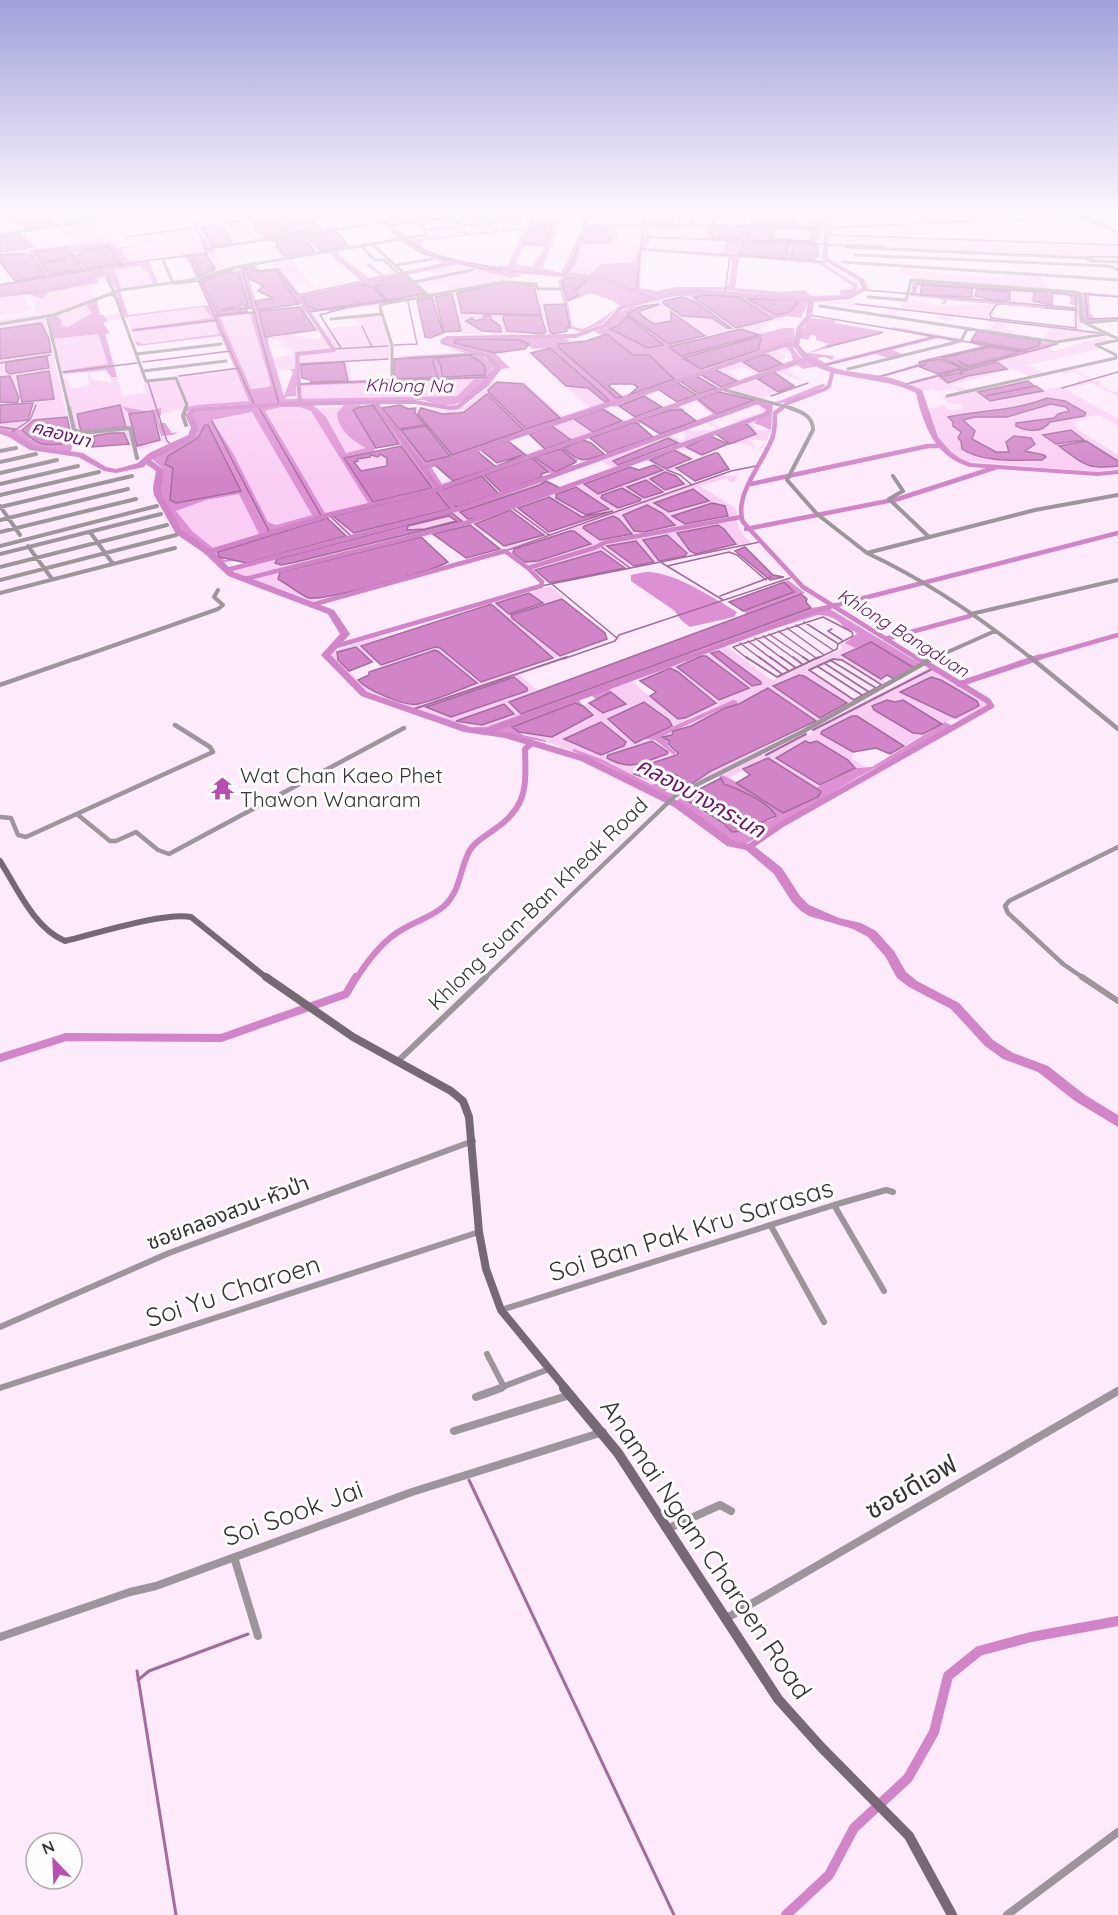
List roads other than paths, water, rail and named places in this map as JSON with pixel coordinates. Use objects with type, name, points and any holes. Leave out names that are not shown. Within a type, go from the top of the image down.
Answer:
[{"type":"street","points":[[0,324],[47,316],[83,303]]},
{"type":"street","points":[[117,303],[120,314],[127,324],[146,381],[176,378],[186,405],[183,416],[186,425]]},
{"type":"street","points":[[387,303],[380,306],[392,345],[392,379]]},
{"type":"street","points":[[1080,303],[1081,319],[1118,340]]},
{"type":"street","points":[[820,306],[1056,342],[1090,334],[1106,334]]},
{"type":"street","points":[[331,319],[382,314]]},
{"type":"street","points":[[47,316],[74,430],[82,433],[129,428],[137,458]]},
{"type":"street","points":[[1086,323],[1118,320]]},
{"type":"street","points":[[848,369],[961,341],[966,329]]},
{"type":"street","points":[[947,396],[1116,358],[1116,355],[1096,345],[1118,340]]},
{"type":"street","points":[[137,354],[220,344]]},
{"type":"street","points":[[143,371],[226,361]]},
{"type":"street","points":[[725,390],[806,415],[814,428],[813,433],[787,477],[818,515],[867,553],[922,580],[995,631],[1118,729]]},
{"type":"street","points":[[0,451],[16,448]]},
{"type":"street","points":[[0,462],[36,454]]},
{"type":"street","points":[[0,473],[57,460]]},
{"type":"street","points":[[0,484],[78,466]]},
{"type":"street","points":[[0,495],[99,472]]},
{"type":"street","points":[[52,579],[0,507],[132,476]]},
{"type":"street","points":[[893,476],[903,490],[890,500],[929,537]]},
{"type":"street","points":[[0,520],[128,489]]},
{"type":"street","points":[[867,553],[1035,510],[1118,495]]},
{"type":"street","points":[[0,532],[136,499]]},
{"type":"street","points":[[0,546],[22,537],[157,506]]},
{"type":"street","points":[[0,554],[161,514]]},
{"type":"street","points":[[0,567],[167,525]]},
{"type":"street","points":[[90,532],[113,564]]},
{"type":"street","points":[[0,580],[176,535]]},
{"type":"street","points":[[0,594],[175,548]]},
{"type":"street","points":[[971,614],[1118,580]]},
{"type":"street","points":[[22,588],[27,595]]},
{"type":"street","points":[[0,685],[218,609],[223,606],[214,597],[218,590]]},
{"type":"street","name":"Khlong Suan-Ban Kheak Road","points":[[398,1061],[676,795],[804,731],[929,661],[995,631]]},
{"type":"street","points":[[0,817],[11,818],[18,835],[26,837],[213,752],[210,747],[175,725]]},
{"type":"street","points":[[78,815],[110,841],[116,841],[136,832],[158,850],[169,854],[404,728]]},
{"type":"street","points":[[1118,846],[1009,901],[1005,906],[1008,913],[1063,964],[1118,1001]]},
{"type":"street","name":"Anamai Ngam Charoen Road","points":[[0,861],[47,931],[59,940],[65,941],[163,918],[186,916],[194,920],[244,962],[317,1014],[353,1037],[451,1091],[463,1101],[470,1116],[479,1232],[486,1269],[501,1310],[603,1432],[669,1528],[760,1675],[820,1747],[900,1824],[915,1846],[952,1915]]},
{"type":"street","name":"ซอยคลองสวน-หัวป่า","points":[[0,1327],[169,1253],[473,1141]]},
{"type":"street","name":"Soi Ban Pak Kru Sarasas","points":[[501,1310],[834,1205],[886,1190],[893,1192]]},
{"type":"street","points":[[834,1205],[884,1291]]},
{"type":"street","points":[[771,1226],[824,1322]]},
{"type":"street","name":"Soi Yu Charoen","points":[[0,1388],[479,1232]]},
{"type":"street","points":[[487,1354],[504,1387]]},
{"type":"street","points":[[476,1398],[549,1369]]},
{"type":"street","name":"ซอยดีเอฟ","points":[[725,1619],[1118,1391]]},
{"type":"street","points":[[454,1431],[571,1395]]},
{"type":"street","name":"Soi Sook Jai","points":[[0,1637],[130,1592],[156,1586],[433,1485],[603,1432]]},
{"type":"street","points":[[669,1528],[720,1505],[731,1511]]},
{"type":"street","points":[[234,1557],[258,1636]]},
{"type":"street","points":[[1007,1915],[1118,1832]]},
{"type":"water","points":[[212,303],[248,304],[221,310],[241,308],[240,310],[248,305],[251,308],[246,309],[247,312],[218,315]]},
{"type":"water","points":[[256,303],[299,304],[258,310]]},
{"type":"water","points":[[306,303],[362,303],[318,310],[309,307]]},
{"type":"water","points":[[418,303],[434,303],[443,333],[430,338],[425,337]]},
{"type":"water","points":[[437,303],[454,303],[461,331],[444,332]]},
{"type":"water","points":[[460,303],[538,303],[541,315],[462,313]]},
{"type":"water","points":[[664,303],[698,303],[731,328],[727,328],[712,318],[682,316]]},
{"type":"water","points":[[702,303],[749,303],[772,319],[736,328]]},
{"type":"water","points":[[756,303],[798,303],[789,312],[776,315]]},
{"type":"water","points":[[565,304],[570,328],[566,328],[567,331],[553,334],[550,332],[544,305]]},
{"type":"water","points":[[660,304],[640,311],[640,314],[654,324],[671,321],[671,312],[705,336],[669,344],[627,314],[642,306]]},
{"type":"water","points":[[300,307],[316,330],[265,337],[259,311]]},
{"type":"water","points":[[484,315],[490,315],[491,319],[500,326],[501,332],[482,331],[466,321],[472,318],[475,321],[483,319]]},
{"type":"water","points":[[504,315],[541,316],[546,332],[542,334],[507,331]]},
{"type":"water","points":[[627,316],[663,345],[648,348],[610,329],[619,325]]},
{"type":"water","points":[[41,323],[49,339],[51,352],[0,359],[0,329]]},
{"type":"water","points":[[741,329],[759,335],[681,356],[669,347]]},
{"type":"water","points":[[977,331],[1041,341],[1038,346],[1024,350],[971,341]]},
{"type":"water","points":[[607,334],[633,355],[649,355],[674,379],[629,395],[638,387],[633,384],[611,384],[609,386],[622,397],[616,398],[558,347],[558,344],[586,341]]},
{"type":"water","points":[[761,338],[758,350],[701,369],[683,358]]},
{"type":"water","points":[[455,340],[520,340],[529,344],[525,349],[495,353],[454,343]]},
{"type":"water","points":[[990,347],[1020,352],[969,366],[958,361],[967,366],[962,367],[943,358]]},
{"type":"water","points":[[550,348],[609,401],[605,402],[588,388],[566,386],[531,353]]},
{"type":"water","points":[[468,355],[483,364],[485,375],[442,377],[441,365],[436,358]]},
{"type":"water","points":[[768,355],[782,364],[759,372],[743,362]]},
{"type":"water","points":[[47,357],[49,368],[10,374],[6,371],[6,362]]},
{"type":"water","points":[[434,357],[433,362],[438,377],[394,379],[394,359]]},
{"type":"water","points":[[941,359],[961,368],[938,374],[920,367],[925,365],[922,362]]},
{"type":"water","points":[[344,362],[348,381],[311,382],[311,380],[302,378],[301,365]]},
{"type":"water","points":[[997,362],[1007,369],[968,376],[948,383],[940,377],[963,374],[960,372]]},
{"type":"water","points":[[716,370],[737,381],[721,387],[700,374]]},
{"type":"water","points":[[49,371],[54,399],[22,402],[17,376]]},
{"type":"water","points":[[773,372],[794,386],[778,392],[758,379]]},
{"type":"water","points":[[10,376],[19,398],[17,403],[0,402],[0,377]]},
{"type":"water","points":[[695,376],[717,388],[699,394],[681,382]]},
{"type":"water","points":[[1028,381],[1034,386],[986,396],[1036,386],[1043,391],[990,401],[978,392]]},
{"type":"water","points":[[497,382],[523,384],[560,418],[526,429],[489,393],[488,390]]},
{"type":"water","points":[[678,383],[697,395],[677,402],[658,389]]},
{"type":"water","points":[[719,392],[754,400],[717,414],[698,399]]},
{"type":"water","points":[[487,394],[524,430],[452,455],[418,414],[421,408],[442,414],[464,412]]},
{"type":"water","points":[[644,396],[662,407],[635,417],[619,406]]},
{"type":"water","points":[[1047,398],[1065,401],[1086,413],[1084,416],[1050,422],[1039,430],[1020,428],[1016,426],[1016,423],[1054,418],[1058,414],[1069,411],[1066,407],[1051,404],[1007,417],[975,417],[963,420],[975,431],[972,439],[996,452],[1009,452],[1006,442],[1014,436],[1031,438],[1035,444],[1025,451],[1044,455],[1046,457],[1042,460],[990,459],[970,453],[962,449],[958,438],[961,432],[953,426],[953,422],[948,417],[1010,408]]},
{"type":"water","points":[[33,403],[28,420],[0,423],[0,405]]},
{"type":"water","points":[[120,405],[126,427],[81,432],[77,414]]},
{"type":"water","points":[[373,405],[399,444],[376,448],[353,410]]},
{"type":"water","points":[[400,405],[408,409],[415,408],[415,413],[425,425],[399,429],[382,408]]},
{"type":"water","points":[[603,409],[622,421],[593,432],[574,419]]},
{"type":"water","points":[[672,410],[682,410],[696,421],[660,434],[638,420]]},
{"type":"water","points":[[153,411],[160,440],[137,446],[129,414]]},
{"type":"water","name":"คลองนา","points":[[67,417],[73,443],[51,445],[40,443],[22,430],[34,420]]},
{"type":"water","points":[[637,423],[653,437],[608,453],[590,438]]},
{"type":"water","points":[[744,424],[756,434],[730,444],[716,434]]},
{"type":"water","points":[[205,425],[208,425],[241,491],[176,503],[170,500],[173,468],[165,464],[168,456],[198,438]]},
{"type":"water","points":[[426,426],[450,456],[426,462],[401,430]]},
{"type":"water","points":[[552,426],[571,440],[545,449],[529,434]]},
{"type":"water","points":[[1071,430],[1084,440],[1056,444],[1043,435]]},
{"type":"water","points":[[124,433],[129,444],[92,447],[94,436]]},
{"type":"water","points":[[710,436],[728,444],[702,455],[686,447]]},
{"type":"water","points":[[668,438],[678,443],[618,465],[613,461]]},
{"type":"water","points":[[583,440],[591,443],[604,454],[582,460],[563,448]]},
{"type":"water","points":[[508,441],[527,456],[498,466],[522,455],[497,463],[481,450]]},
{"type":"water","points":[[1086,441],[1118,461],[1118,466],[1099,467],[1086,464],[1059,446]]},
{"type":"water","points":[[401,446],[432,488],[373,502],[344,458]],"holes":[[[380,454],[387,458],[387,466],[361,471],[354,462],[371,455],[378,457]]]},
{"type":"water","points":[[561,449],[576,462],[556,472],[534,457]]},
{"type":"water","points":[[674,450],[691,459],[666,469],[650,460]]},
{"type":"water","points":[[477,451],[496,467],[453,481],[435,465]]},
{"type":"water","points":[[718,453],[729,469],[695,481],[676,468]]},
{"type":"water","points":[[532,458],[548,472],[541,474],[542,477],[501,492],[484,475]]},
{"type":"water","points":[[654,465],[663,470],[598,494],[584,484],[630,467],[639,470]]},
{"type":"water","points":[[665,472],[676,476],[684,484],[665,490],[650,479]]},
{"type":"water","points":[[482,476],[498,493],[459,507],[454,506],[441,490]]},
{"type":"water","points":[[646,480],[663,492],[644,498],[627,487]]},
{"type":"water","points":[[546,481],[560,488],[475,519],[468,519],[460,512],[539,485]]},
{"type":"water","points":[[576,487],[609,509],[586,515],[556,498],[556,494]]},
{"type":"water","points":[[622,488],[641,499],[640,501],[618,508],[601,498],[602,495]]},
{"type":"water","points":[[693,489],[709,501],[669,512],[654,503]]},
{"type":"water","points":[[436,491],[450,509],[354,533],[333,516]]},
{"type":"water","points":[[549,497],[582,517],[613,511],[549,532],[518,508]]},
{"type":"water","points":[[712,503],[725,506],[728,516],[685,524],[672,516]]},
{"type":"water","points":[[647,505],[662,513],[675,525],[644,532],[634,531],[623,515]]},
{"type":"water","points":[[510,510],[544,535],[504,546],[475,524]]},
{"type":"water","points":[[452,513],[462,521],[296,562],[281,565],[275,563],[277,559]],"holes":[[[449,516],[456,521],[425,529],[407,530],[408,526]]]},
{"type":"water","points":[[613,516],[619,519],[632,534],[600,540],[583,528],[584,526]]},
{"type":"water","points":[[327,518],[346,536],[247,563],[219,557],[218,552]]},
{"type":"water","points":[[470,525],[500,549],[466,558],[433,534]]},
{"type":"water","points":[[718,525],[736,544],[696,554],[690,551],[677,533]]},
{"type":"water","points":[[574,531],[591,544],[538,561],[525,562],[513,553],[514,549]]},
{"type":"water","points":[[667,535],[687,553],[685,556],[659,561],[643,540]]},
{"type":"water","points":[[421,537],[448,562],[422,572],[319,598],[306,597],[278,579],[280,572]]},
{"type":"water","points":[[636,541],[654,562],[634,566],[607,546]]},
{"type":"water","points":[[745,547],[773,575],[784,577],[770,580],[735,551]]},
{"type":"water","points":[[601,551],[625,568],[550,583],[535,570]]},
{"type":"water","points":[[784,582],[794,592],[743,611],[729,602]]},
{"type":"water","points":[[529,593],[543,603],[509,614],[496,603]]},
{"type":"water","points":[[801,594],[807,599],[806,602],[811,608],[521,714],[509,702]]},
{"type":"water","points":[[562,599],[605,633],[607,639],[560,656],[512,618],[511,615]]},
{"type":"water","points":[[491,604],[553,658],[481,682],[440,648],[435,647],[381,665],[361,646]]},
{"type":"water","points":[[871,642],[916,669],[896,680],[887,675],[881,679],[842,655]]},
{"type":"water","points":[[356,647],[372,662],[349,671],[338,660],[337,652]]},
{"type":"water","points":[[435,650],[477,683],[433,700],[412,704],[386,697],[358,680],[369,675],[369,672]]},
{"type":"water","points":[[719,651],[761,684],[752,686],[711,653]]},
{"type":"water","points":[[706,656],[749,688],[719,700],[677,667]]},
{"type":"water","points":[[670,668],[716,703],[678,719],[650,696],[656,692],[640,681]]},
{"type":"water","points":[[799,675],[847,703],[820,718],[773,686]]},
{"type":"water","points":[[514,677],[527,688],[527,691],[451,717],[426,707]]},
{"type":"water","points":[[931,677],[941,680],[977,701],[979,706],[955,718],[900,692]]},
{"type":"water","points":[[768,688],[816,721],[711,771],[690,785],[674,774],[654,781],[634,774],[655,762],[677,755],[678,753],[668,744],[670,741],[662,737],[672,735],[673,731],[691,726]]},
{"type":"water","points":[[611,692],[626,704],[603,713],[589,703]]},
{"type":"water","points":[[887,700],[895,702],[903,700],[942,724],[923,734],[913,733],[874,710],[872,706]]},
{"type":"water","points":[[644,702],[669,720],[672,726],[635,743],[608,719]]},
{"type":"water","points":[[575,703],[583,706],[593,715],[552,737],[519,732],[512,727]]},
{"type":"water","points":[[504,704],[514,714],[482,725],[456,721]]},
{"type":"water","points":[[852,716],[857,716],[904,746],[890,754],[876,748],[853,752],[821,734],[822,731]]},
{"type":"water","points":[[601,722],[626,742],[624,746],[601,755],[564,739]]},
{"type":"water","points":[[652,741],[668,752],[667,754],[630,765],[607,758],[608,755]]},
{"type":"water","points":[[805,741],[810,743],[817,741],[848,760],[855,768],[820,785],[776,758]]},
{"type":"water","points":[[768,758],[816,788],[821,792],[818,797],[783,813],[736,783],[750,775],[743,769]]},
{"type":"water","points":[[721,778],[724,784],[760,801],[776,816],[758,824],[747,824],[745,831],[732,832],[724,824],[687,800],[686,796]]},
{"type":"waterway","points":[[209,303],[216,320]]},
{"type":"waterway","points":[[252,303],[254,312]]},
{"type":"waterway","points":[[300,404],[297,354],[334,350],[303,303]]},
{"type":"waterway","points":[[309,312],[371,303]]},
{"type":"waterway","points":[[394,345],[417,344],[408,303]]},
{"type":"waterway","name":"Khlong Na","points":[[0,432],[12,435],[33,448],[80,455],[104,469],[116,471],[141,465],[152,455],[191,437],[194,428],[189,415],[193,410],[284,404],[393,402],[459,407],[486,383],[498,368],[487,356],[443,343],[443,340],[449,337],[576,336],[605,325],[621,308],[638,303]]},
{"type":"waterway","points":[[811,303],[809,316],[800,327],[796,345],[806,357],[819,365],[835,370],[905,384],[919,392],[925,416],[934,437],[948,454],[958,460],[970,465],[1098,474],[1118,472]]},
{"type":"waterway","points":[[1022,303],[1076,308]]},
{"type":"waterway","points":[[1076,303],[1076,308]]},
{"type":"waterway","points":[[1086,303],[1088,319],[1118,318]]},
{"type":"waterway","points":[[856,304],[1100,333]]},
{"type":"waterway","points":[[1001,304],[996,305],[990,314],[991,318],[1076,328]]},
{"type":"waterway","points":[[341,348],[320,315],[345,308]]},
{"type":"waterway","points":[[1045,308],[1076,310]]},
{"type":"waterway","points":[[1076,310],[1076,328]]},
{"type":"waterway","points":[[215,316],[254,312]]},
{"type":"waterway","points":[[254,312],[279,404]]},
{"type":"waterway","points":[[809,315],[1027,352]]},
{"type":"waterway","points":[[134,330],[216,320]]},
{"type":"waterway","points":[[216,320],[230,351]]},
{"type":"waterway","points":[[362,326],[372,347]]},
{"type":"waterway","points":[[827,347],[881,333]]},
{"type":"waterway","points":[[822,366],[934,337]]},
{"type":"waterway","points":[[1027,352],[1057,344]]},
{"type":"waterway","points":[[595,409],[785,345],[796,345]]},
{"type":"waterway","points":[[372,347],[388,346]]},
{"type":"waterway","points":[[878,377],[921,365],[919,362],[988,346]]},
{"type":"waterway","points":[[333,349],[372,347]]},
{"type":"waterway","points":[[143,362],[230,351]]},
{"type":"waterway","points":[[230,351],[238,368]]},
{"type":"waterway","points":[[907,384],[1027,352]]},
{"type":"waterway","points":[[394,359],[480,354]]},
{"type":"waterway","points":[[0,363],[50,355]]},
{"type":"waterway","points":[[298,364],[388,359]]},
{"type":"waterway","points":[[664,409],[807,359]]},
{"type":"waterway","points":[[64,372],[137,363]]},
{"type":"waterway","points":[[179,376],[238,368]]},
{"type":"waterway","points":[[238,368],[255,406]]},
{"type":"waterway","name":"Khlong Bangduan","points":[[780,409],[788,403],[825,389],[829,386],[833,370]]},
{"type":"waterway","points":[[1062,388],[1118,372]]},
{"type":"waterway","points":[[299,384],[492,377]]},
{"type":"waterway","points":[[148,382],[167,441],[172,445]]},
{"type":"waterway","points":[[771,396],[808,383]]},
{"type":"waterway","points":[[737,409],[758,402],[769,409]]},
{"type":"waterway","name":"Khlong Na","points":[[375,403],[380,409]]},
{"type":"waterway","name":"คลองนา","points":[[9,434],[30,420],[36,405]]},
{"type":"waterway","points":[[258,406],[322,517]]},
{"type":"waterway","points":[[379,408],[424,468]]},
{"type":"waterway","points":[[424,468],[600,408]]},
{"type":"waterway","points":[[439,489],[668,408]]},
{"type":"waterway","points":[[455,510],[741,408]]},
{"type":"waterway","name":"Khlong Bangduan","points":[[749,528],[743,522],[742,500],[773,436],[775,413],[782,408]]},
{"type":"waterway","points":[[245,579],[470,522],[764,415],[769,412],[769,409]]},
{"type":"waterway","points":[[212,421],[270,533]]},
{"type":"waterway","points":[[0,427],[15,429]]},
{"type":"waterway","points":[[751,484],[928,446],[939,446]]},
{"type":"waterway","name":"คลองบางกระนก","points":[[147,461],[160,470],[158,495],[179,532],[207,551],[231,574],[331,612],[345,634],[326,655],[364,694],[468,730],[506,735],[585,759],[678,805],[731,844],[749,847],[778,871],[796,899],[805,908],[836,921],[857,926],[872,934],[890,954],[901,975],[913,984],[955,1006],[989,1043],[1008,1056],[1043,1069],[1080,1098],[1118,1122]]},
{"type":"waterway","points":[[692,485],[731,471],[756,466]]},
{"type":"waterway","points":[[749,528],[898,499],[997,467]]},
{"type":"waterway","points":[[424,468],[439,489]]},
{"type":"waterway","points":[[667,470],[680,475],[692,485]]},
{"type":"waterway","points":[[505,551],[692,485]]},
{"type":"waterway","points":[[208,552],[329,515],[439,489]]},
{"type":"waterway","points":[[439,489],[455,510]]},
{"type":"waterway","points":[[511,507],[549,535]]},
{"type":"waterway","points":[[227,570],[455,510]]},
{"type":"waterway","points":[[329,515],[352,537]]},
{"type":"waterway","points":[[528,568],[594,548],[606,542],[741,517]]},
{"type":"waterway","name":"Khlong Bangduan","points":[[749,528],[803,587],[833,606]]},
{"type":"waterway","points":[[833,606],[1118,533]]},
{"type":"waterway","points":[[541,586],[760,542]]},
{"type":"waterway","points":[[599,545],[630,568]]},
{"type":"waterway","points":[[311,605],[505,551],[528,568]]},
{"type":"waterway","points":[[667,566],[729,552],[737,555],[765,579]]},
{"type":"waterway","points":[[662,563],[723,600]]},
{"type":"waterway","points":[[333,647],[541,586],[542,582],[528,568]]},
{"type":"waterway","points":[[765,579],[771,577]]},
{"type":"waterway","points":[[617,638],[619,635],[790,578]]},
{"type":"waterway","points":[[720,596],[765,579]]},
{"type":"waterway","points":[[553,585],[617,638]]},
{"type":"waterway","points":[[685,659],[833,606]]},
{"type":"waterway","name":"Khlong Bangduan","points":[[833,606],[886,639]]},
{"type":"waterway","points":[[886,639],[970,616]]},
{"type":"waterway","points":[[805,623],[823,617],[852,632],[853,636],[838,644],[837,649],[816,659]]},
{"type":"waterway","points":[[797,626],[805,623]]},
{"type":"waterway","points":[[805,623],[837,643]]},
{"type":"waterway","points":[[788,629],[797,626]]},
{"type":"waterway","points":[[797,626],[833,650]]},
{"type":"waterway","points":[[779,632],[788,629]]},
{"type":"waterway","points":[[788,629],[823,654]]},
{"type":"waterway","points":[[832,629],[828,631],[842,640]]},
{"type":"waterway","points":[[770,635],[779,632]]},
{"type":"waterway","points":[[779,632],[816,658]]},
{"type":"waterway","points":[[764,637],[770,635]]},
{"type":"waterway","points":[[770,635],[806,659]]},
{"type":"waterway","points":[[1034,659],[1118,635]]},
{"type":"waterway","points":[[757,639],[764,637]]},
{"type":"waterway","points":[[764,637],[795,659]]},
{"type":"waterway","points":[[563,659],[615,641],[617,638]]},
{"type":"waterway","points":[[749,642],[757,639]]},
{"type":"waterway","points":[[757,639],[783,659]]},
{"type":"waterway","name":"Khlong Bangduan","points":[[886,639],[918,659]]},
{"type":"waterway","points":[[742,644],[749,642]]},
{"type":"waterway","points":[[749,642],[772,659]]},
{"type":"waterway","points":[[742,644],[761,659]]},
{"type":"waterway","points":[[742,644],[733,647],[748,659]]},
{"type":"waterway","points":[[411,710],[567,657]]},
{"type":"waterway","points":[[485,732],[689,657]]},
{"type":"waterway","points":[[746,657],[777,677],[796,668]]},
{"type":"waterway","points":[[759,657],[782,674]]},
{"type":"waterway","points":[[770,657],[789,671]]},
{"type":"waterway","points":[[781,657],[796,668]]},
{"type":"waterway","points":[[793,657],[802,664]]},
{"type":"waterway","points":[[796,668],[819,657]]},
{"type":"waterway","name":"Khlong Bangduan","points":[[916,657],[960,684]]},
{"type":"waterway","points":[[1034,659],[1040,657]]},
{"type":"waterway","points":[[960,684],[1034,659]]},
{"type":"waterway","points":[[824,663],[830,660]]},
{"type":"waterway","points":[[830,660],[876,688]]},
{"type":"waterway","points":[[830,660],[842,660],[882,685],[869,692]]},
{"type":"waterway","points":[[817,666],[824,663]]},
{"type":"waterway","points":[[824,663],[869,692]]},
{"type":"waterway","points":[[817,666],[862,695]]},
{"type":"waterway","points":[[817,666],[809,670],[854,700],[869,692]]},
{"type":"waterway","points":[[813,730],[932,669]]},
{"type":"waterway","name":"Khlong Bangduan","points":[[749,847],[781,825],[991,706],[988,701],[960,684]]},
{"type":"waterway","points":[[766,755],[806,734]]},
{"type":"waterway","points":[[356,979],[389,939],[443,907],[449,901],[457,887],[466,857],[472,847],[506,820],[519,803],[525,785],[525,749],[532,743]]},
{"type":"waterway","points":[[0,1058],[66,1037],[221,1038],[346,994],[356,977]]},
{"type":"waterway","points":[[469,1480],[674,1915]]},
{"type":"waterway","points":[[786,1915],[829,1875],[854,1828],[908,1778],[934,1732],[948,1676],[979,1651],[1031,1637],[1118,1621]]},
{"type":"waterway","points":[[138,1680],[149,1671],[248,1634]]},
{"type":"waterway","points":[[137,1671],[138,1680]]},
{"type":"waterway","points":[[138,1680],[176,1915]]},
{"type":"place","name":"Wat Chan Kaeo Phet Thawon Wanaram","points":[[222,788]]}]
